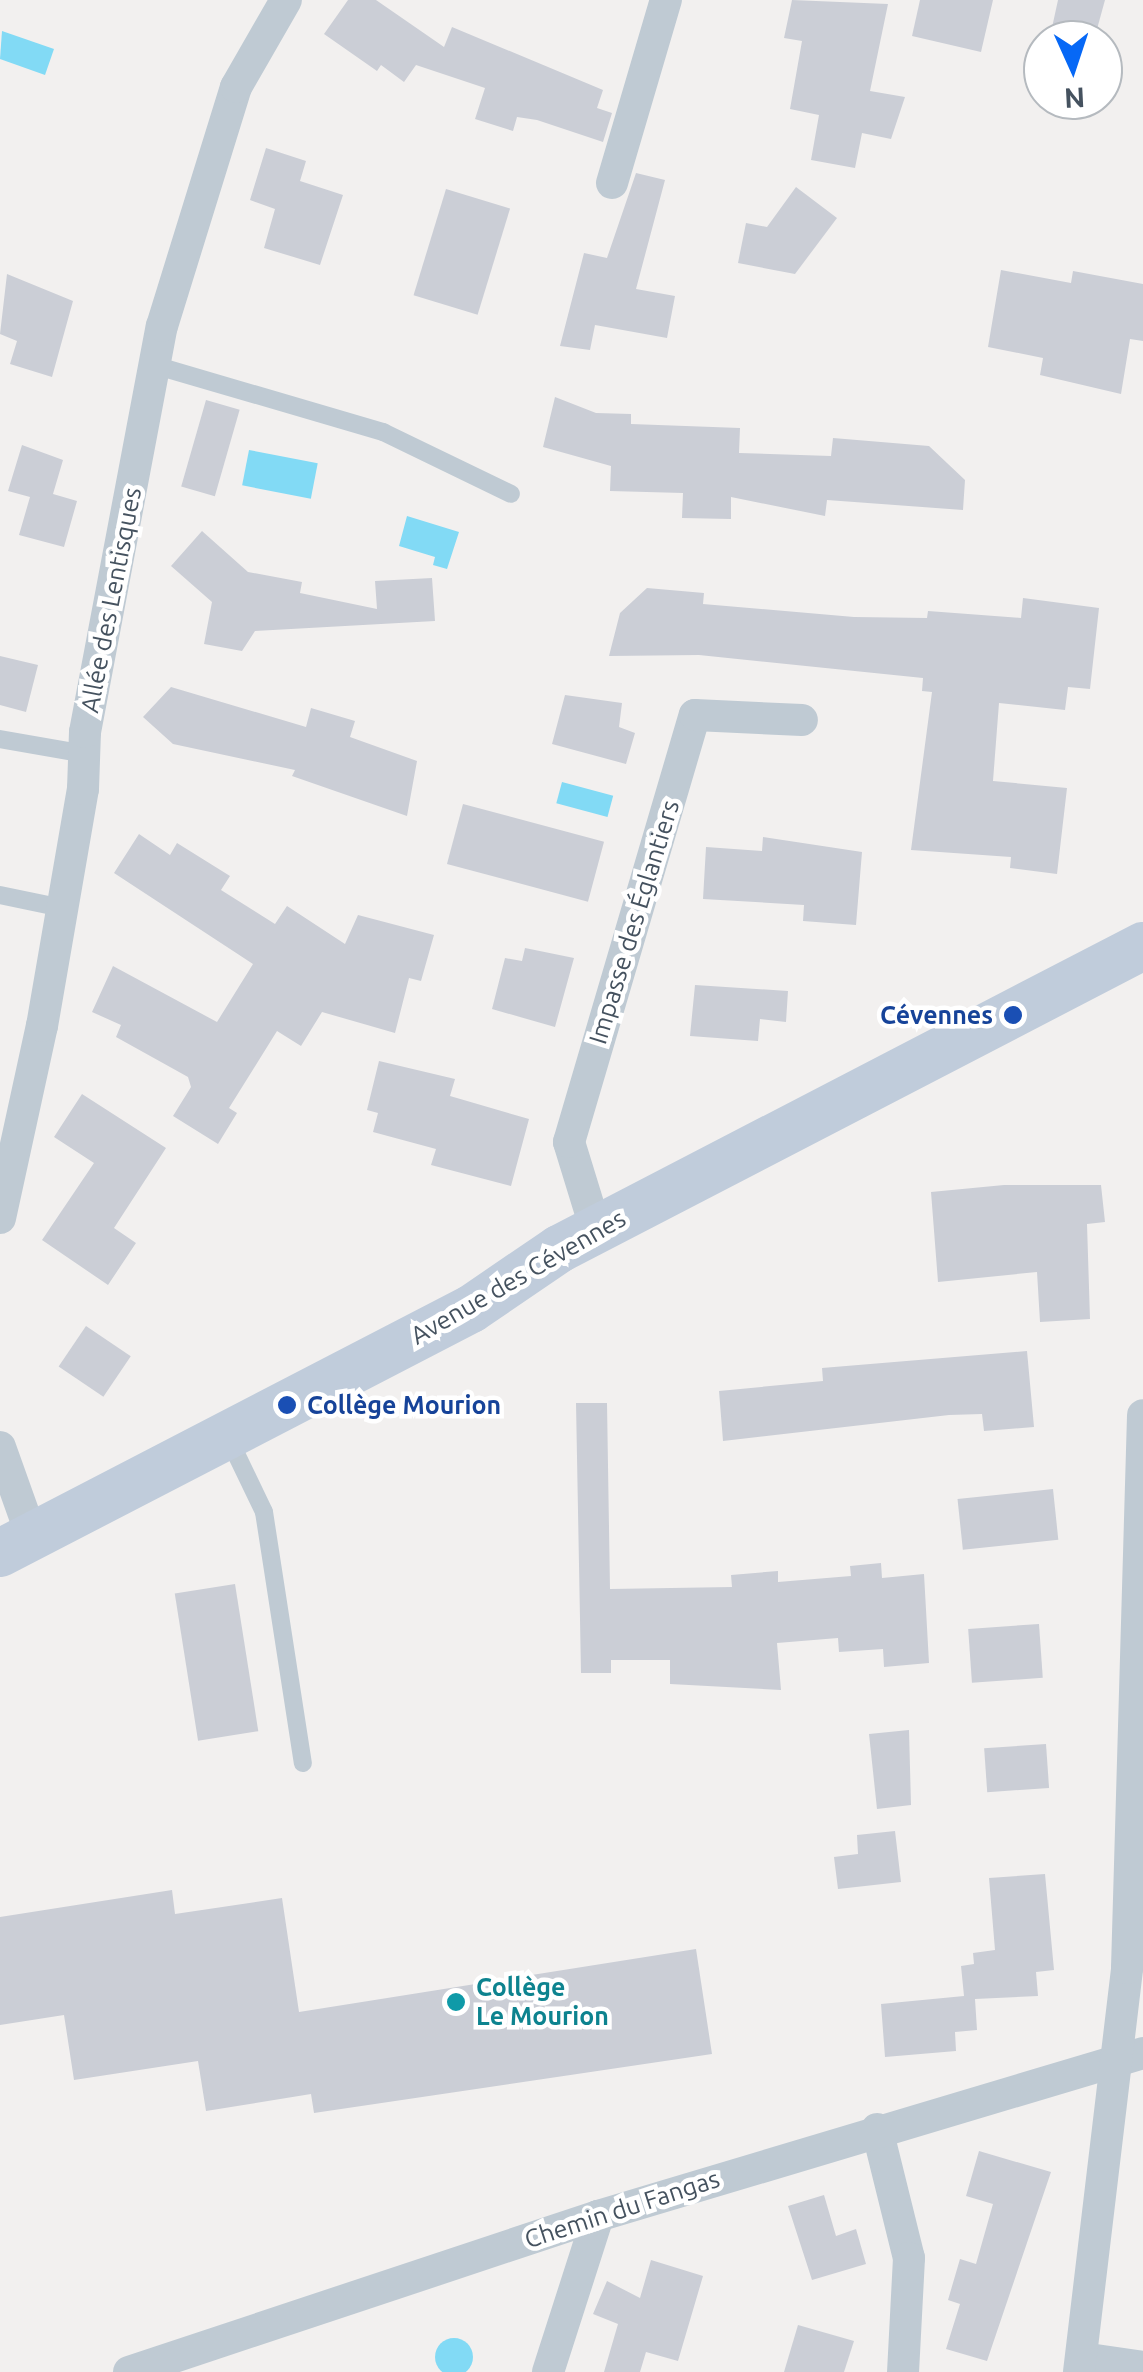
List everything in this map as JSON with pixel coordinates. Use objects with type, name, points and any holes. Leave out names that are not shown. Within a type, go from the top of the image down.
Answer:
[{"type":"street","name":"Allée des Lentisques","points":[[0,1218],[62,908],[84,754],[154,365],[236,86],[286,0]]},
{"type":"street","points":[[612,183],[666,0]]},
{"type":"street","name":"Impasse des Églantiers","points":[[596,1230],[569,1142],[696,715],[802,720]]},
{"type":"street","name":"Avenue des Cévennes","points":[[15,1544],[471,1309],[596,1230],[1143,946]]},
{"type":"street","points":[[1143,1415],[1132,2056],[1080,2365],[1143,2368]]},
{"type":"street","points":[[0,1447],[15,1544]]},
{"type":"street","name":"Chemin du Fangas","points":[[129,2372],[598,2216],[877,2129],[1132,2056]]},
{"type":"street","points":[[877,2129],[909,2258],[903,2372]]},
{"type":"street","points":[[548,2372],[598,2216]]},
{"type":"lane","points":[[154,365],[383,432],[511,494]]},
{"type":"lane","points":[[0,740],[84,754]]},
{"type":"lane","points":[[0,895],[62,908]]},
{"type":"lane","points":[[227,1435],[264,1512],[302,1763]]},
{"type":"water","points":[[2,31],[54,49],[45,75],[0,59]]},
{"type":"water","points":[[249,450],[318,463],[311,499],[242,485]]},
{"type":"water","points":[[407,516],[459,532],[447,569],[433,565],[435,557],[399,546]]},
{"type":"water","points":[[562,782],[613,796],[608,817],[556,803]]},
{"type":"water","points":[[454,2338],[468,2343],[473,2357],[468,2371],[454,2376],[440,2371],[435,2357],[440,2343]]},
{"type":"building","points":[[348,0],[376,0],[444,47],[452,27],[603,90],[597,108],[612,113],[603,142],[537,120],[517,117],[513,131],[475,119],[485,88],[416,65],[404,82],[381,65],[377,71],[324,34]]},
{"type":"building","points":[[792,0],[888,4],[870,91],[905,97],[891,139],[862,133],[855,168],[811,160],[819,115],[790,109],[802,41],[784,38]]},
{"type":"building","points":[[920,0],[993,0],[981,52],[912,36]]},
{"type":"building","points":[[1058,0],[1105,0],[1100,20],[1054,20]]},
{"type":"building","points":[[266,148],[306,161],[300,181],[343,195],[320,265],[264,248],[275,209],[250,200]]},
{"type":"building","points":[[636,173],[665,180],[636,289],[675,296],[667,338],[595,325],[590,350],[560,346],[584,253],[607,258]]},
{"type":"building","points":[[796,187],[837,218],[795,274],[738,263],[746,223],[767,227]]},
{"type":"building","points":[[446,189],[510,209],[478,315],[414,295]]},
{"type":"building","points":[[1001,270],[1071,283],[1073,271],[1143,284],[1143,341],[1130,339],[1121,394],[1040,375],[1043,358],[988,347]]},
{"type":"building","points":[[7,274],[73,301],[52,377],[10,364],[17,341],[0,334]]},
{"type":"building","points":[[555,397],[596,413],[631,414],[631,424],[740,428],[739,453],[831,456],[833,438],[929,446],[965,480],[963,510],[827,500],[825,516],[731,497],[731,519],[682,518],[683,493],[610,491],[611,466],[543,447]]},
{"type":"building","points":[[206,400],[240,410],[215,496],[181,487]]},
{"type":"building","points":[[22,445],[63,460],[53,494],[77,501],[64,547],[19,535],[30,497],[8,491]]},
{"type":"building","points":[[202,531],[248,572],[302,582],[300,593],[377,609],[375,581],[432,578],[435,621],[255,631],[242,651],[204,644],[212,602],[171,566]]},
{"type":"building","points":[[647,588],[704,593],[703,604],[854,617],[927,618],[928,611],[1021,618],[1023,598],[1099,608],[1090,689],[1068,687],[1065,710],[999,703],[993,781],[1067,788],[1057,874],[1010,868],[1011,857],[911,850],[932,692],[922,691],[923,678],[699,655],[609,656],[620,613]]},
{"type":"building","points":[[0,656],[38,665],[26,712],[0,705]]},
{"type":"building","points":[[171,687],[306,727],[311,708],[355,721],[350,737],[417,761],[407,816],[292,776],[295,770],[173,744],[143,717]]},
{"type":"building","points":[[565,695],[622,703],[619,727],[635,733],[626,764],[552,744]]},
{"type":"building","points":[[463,804],[604,842],[588,902],[447,864]]},
{"type":"building","points":[[139,834],[170,855],[177,843],[230,876],[221,890],[275,924],[287,906],[345,944],[358,915],[434,935],[421,981],[409,978],[395,1033],[322,1012],[301,1046],[277,1031],[229,1108],[237,1113],[218,1144],[173,1116],[191,1087],[188,1077],[116,1037],[121,1025],[92,1012],[113,966],[217,1022],[253,964],[114,873]]},
{"type":"building","points":[[763,837],[862,852],[856,925],[803,921],[804,905],[703,899],[706,847],[762,851]]},
{"type":"building","points":[[525,948],[574,958],[555,1027],[492,1009],[505,958],[522,961]]},
{"type":"building","points":[[695,985],[788,991],[786,1022],[760,1019],[758,1041],[690,1036]]},
{"type":"building","points":[[379,1061],[455,1079],[450,1096],[529,1119],[511,1186],[431,1165],[436,1149],[373,1132],[378,1113],[367,1110]]},
{"type":"building","points":[[82,1094],[166,1148],[114,1228],[136,1243],[108,1285],[42,1240],[94,1163],[54,1137]]},
{"type":"building","points":[[1004,1185],[1101,1185],[1105,1222],[1087,1224],[1090,1319],[1040,1322],[1037,1272],[938,1282],[931,1192]]},
{"type":"building","points":[[86,1326],[131,1356],[103,1397],[59,1367]]},
{"type":"building","points":[[1027,1351],[1034,1427],[984,1431],[982,1414],[949,1415],[723,1441],[719,1391],[823,1381],[822,1368]]},
{"type":"building","points":[[576,1403],[607,1403],[610,1589],[732,1587],[731,1575],[778,1571],[778,1582],[851,1576],[850,1566],[881,1563],[882,1578],[924,1574],[929,1663],[884,1667],[883,1649],[839,1652],[838,1638],[777,1643],[781,1690],[670,1684],[670,1660],[611,1660],[611,1673],[581,1673]]},
{"type":"building","points":[[1053,1489],[1058,1540],[963,1550],[958,1499]]},
{"type":"building","points":[[235,1584],[258,1731],[198,1741],[175,1594]]},
{"type":"building","points":[[1039,1624],[1043,1678],[972,1683],[968,1629]]},
{"type":"building","points":[[909,1730],[911,1805],[877,1809],[869,1734]]},
{"type":"building","points":[[1046,1744],[1049,1788],[987,1792],[984,1748]]},
{"type":"building","points":[[895,1831],[901,1882],[838,1889],[834,1857],[858,1854],[857,1835]]},
{"type":"building","points":[[1045,1874],[1054,1970],[1036,1972],[1038,1996],[975,1999],[977,2030],[955,2032],[956,2051],[885,2057],[881,2004],[964,1996],[961,1966],[974,1964],[973,1953],[995,1950],[989,1878]]},
{"type":"building","name":"Collège Le Mourion","points":[[172,1890],[175,1914],[282,1898],[299,2012],[696,1949],[712,2054],[314,2113],[311,2094],[206,2111],[198,2061],[74,2080],[64,2015],[0,2025],[0,1917]]},
{"type":"building","points":[[979,2151],[1051,2172],[987,2361],[946,2349],[960,2304],[948,2300],[960,2259],[976,2264],[993,2204],[966,2196]]},
{"type":"building","points":[[824,2195],[836,2236],[856,2229],[866,2264],[812,2280],[788,2206]]},
{"type":"building","points":[[651,2260],[703,2276],[678,2361],[646,2352],[640,2372],[604,2372],[618,2324],[593,2314],[607,2281],[640,2298]]},
{"type":"building","points":[[798,2325],[854,2341],[844,2372],[784,2372]]},
{"type":"place","name":"Cévennes","points":[[1013,1015]]},
{"type":"place","name":"Collège Mourion","points":[[287,1405]]},
{"type":"place","name":"Collège Le Mourion","points":[[456,2002]]}]
